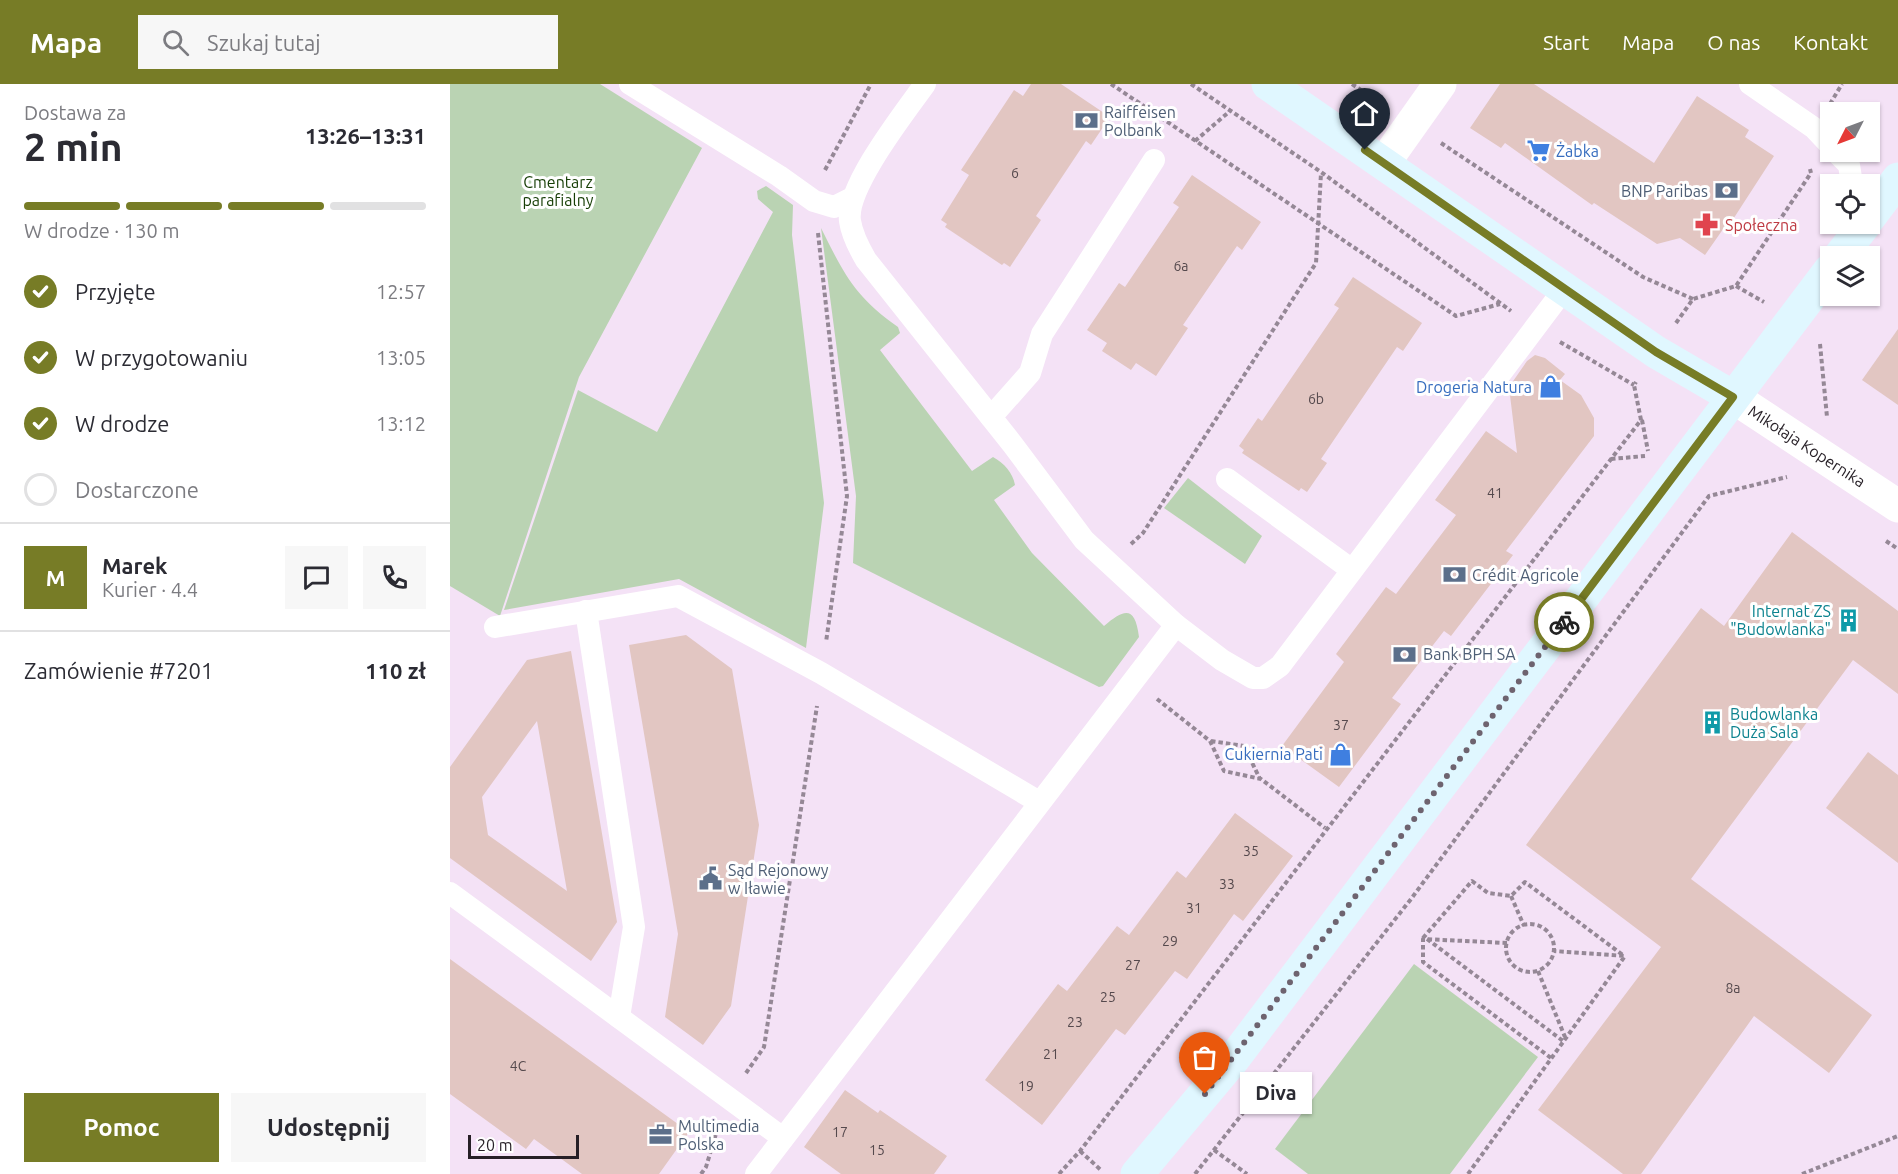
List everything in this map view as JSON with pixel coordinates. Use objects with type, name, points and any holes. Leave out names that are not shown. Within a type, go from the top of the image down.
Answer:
[{"type":"street","name":"Mikołaja Kopernika","points":[[1268,84],[1656,352],[1733,397],[1898,506]]},
{"type":"street","points":[[1384,164],[1440,84]]},
{"type":"street","points":[[1880,202],[1898,179]]},
{"type":"street","points":[[1137,1174],[1239,1052],[1820,283]]},
{"type":"lane","points":[[630,84],[779,176],[814,201],[834,207],[852,198]]},
{"type":"lane","points":[[925,84],[888,136],[852,198],[849,220],[854,238],[866,260],[991,417],[1084,540],[1176,625],[1222,660],[1253,678],[1263,678],[1280,666],[1293,650],[1565,288]]},
{"type":"lane","points":[[1750,84],[1820,134]]},
{"type":"lane","points":[[991,417],[1030,373],[1042,334],[1154,159]]},
{"type":"lane","points":[[1227,479],[1352,570]]},
{"type":"lane","points":[[495,627],[678,596],[821,673],[1039,802]]},
{"type":"lane","points":[[586,611],[634,927],[619,1017]]},
{"type":"lane","points":[[756,1174],[1176,625]]},
{"type":"lane","points":[[450,893],[783,1138]]},
{"type":"path","points":[[1111,84],[1456,316],[1501,304]]},
{"type":"path","points":[[1191,84],[1321,172],[1534,327],[1634,385]]},
{"type":"path","points":[[1352,84],[1643,277],[1693,299]]},
{"type":"path","points":[[1059,1174],[1080,1150],[1325,828],[1641,420],[1634,385],[1693,299],[1736,286],[1811,173],[1800,149],[1842,84]]},
{"type":"path","points":[[1195,141],[1230,111]]},
{"type":"path","points":[[1110,565],[1143,532],[1316,263],[1321,172]]},
{"type":"path","points":[[1195,1174],[1411,899],[1709,496],[1789,477],[1811,448],[1828,425],[1819,334]]},
{"type":"path","points":[[1611,459],[1649,456]]},
{"type":"path","points":[[1133,680],[1210,741],[1224,771],[1261,779],[1325,828]]},
{"type":"path","points":[[1210,741],[1244,746],[1261,779]]},
{"type":"path","points":[[1511,896],[1488,893],[1472,881],[1425,939],[1423,962],[1551,1058]]},
{"type":"path","points":[[1511,896],[1525,882],[1625,956]]},
{"type":"path","points":[[1511,896],[1524,926]]},
{"type":"path","points":[[1534,925],[1548,932],[1552,938],[1554,951],[1551,962],[1538,971],[1523,971],[1516,967],[1507,954],[1507,943],[1513,932],[1524,926],[1534,925]]},
{"type":"path","points":[[1425,939],[1507,943]]},
{"type":"path","points":[[1425,939],[1564,1039]]},
{"type":"path","points":[[1554,951],[1625,956]]},
{"type":"path","points":[[1468,1174],[1625,956]]},
{"type":"path","points":[[1538,971],[1564,1039]]},
{"type":"path","points":[[1802,1174],[1898,1136]]},
{"type":"path","points":[[1080,1150],[1105,1174]]},
{"type":"path","points":[[1214,1150],[1247,1174]]},
{"type":"green space","name":"Cmentarz parafialny","points":[[450,84],[600,84],[702,148],[579,377],[500,616],[450,586]]},
{"type":"green space","points":[[766,186],[793,205],[792,235],[824,503],[806,648],[679,579],[504,610],[578,390],[657,432],[773,212],[758,199],[757,191]]},
{"type":"green space","points":[[821,228],[852,284],[871,305],[898,327],[900,333],[880,350],[972,471],[993,457],[1010,472],[1015,485],[994,500],[1032,553],[1104,626],[1123,614],[1128,613],[1135,619],[1139,637],[1103,686],[1099,687],[853,563],[856,496]]},
{"type":"green space","points":[[1188,478],[1262,536],[1245,564],[1164,508]]},
{"type":"green space","points":[[1414,964],[1538,1057],[1450,1174],[1308,1174],[1275,1149]]},
{"type":"building","points":[[1031,84],[1061,84],[1110,117],[1091,145],[1086,141],[1036,216],[1041,220],[1010,267],[1004,263],[1002,265],[945,227],[947,224],[941,220],[969,175],[961,170],[1014,90],[1023,96]]},
{"type":"building","points":[[1500,84],[1534,84],[1654,163],[1697,96],[1749,130],[1745,137],[1774,156],[1730,224],[1728,222],[1705,255],[1680,238],[1657,244],[1594,203],[1592,205],[1505,143],[1501,148],[1470,128]]},
{"type":"building","points":[[1192,175],[1261,222],[1242,250],[1237,246],[1183,325],[1188,328],[1156,376],[1136,363],[1131,370],[1102,351],[1107,343],[1087,330],[1119,283],[1125,287],[1179,207],[1173,203]]},
{"type":"building","points":[[1353,277],[1422,323],[1403,351],[1397,347],[1321,459],[1327,463],[1307,492],[1301,488],[1299,491],[1242,453],[1244,450],[1239,446],[1258,418],[1262,421],[1339,308],[1334,305]]},
{"type":"building","points":[[1898,329],[1898,405],[1862,380]]},
{"type":"building","points":[[1535,355],[1545,358],[1565,374],[1560,380],[1581,395],[1594,418],[1594,436],[1506,551],[1513,555],[1451,636],[1444,631],[1392,698],[1401,704],[1339,787],[1282,746],[1344,662],[1336,654],[1386,587],[1396,594],[1456,515],[1435,500],[1486,431],[1517,453],[1509,387],[1527,361]]},
{"type":"building","points":[[1792,532],[1898,611],[1898,694],[1853,660],[1691,879],[1872,1015],[1829,1073],[1754,1016],[1641,1174],[1623,1174],[1538,1110],[1661,947],[1526,845],[1701,608],[1724,626]]},
{"type":"building","name":"Sąd Rejonowy w Iławie","points":[[686,635],[732,669],[759,825],[731,1006],[703,1045],[665,1017],[678,934],[629,645]]},
{"type":"building","points":[[571,651],[617,922],[591,961],[450,858],[450,767],[527,660]],"holes":[[[537,721],[567,891],[488,835],[482,797]]]},
{"type":"building","points":[[1868,752],[1898,775],[1898,863],[1826,808]]},
{"type":"building","points":[[1235,813],[1293,856],[1243,921],[1234,914],[1187,979],[1175,971],[1125,1035],[1116,1029],[1042,1125],[985,1080],[1058,984],[1067,991],[1117,926],[1129,935],[1177,871],[1186,878]]},
{"type":"building","points":[[450,959],[689,1132],[659,1174],[582,1174],[534,1139],[526,1149],[450,1094]]},
{"type":"building","points":[[845,1090],[878,1113],[880,1110],[947,1156],[934,1174],[841,1174],[804,1147]]},
{"type":"way so far","points":[[1205,1094],[1564,622]]},
{"type":"place","name":"Raiffeisen Polbank","points":[[1086,121]]},
{"type":"place","name":"Żabka","points":[[1538,151]]},
{"type":"place","name":"BNP Paribas","points":[[1726,191]]},
{"type":"place","name":"Społeczna","points":[[1707,225]]},
{"type":"place","name":"Drogeria Natura","points":[[1550,387]]},
{"type":"place","name":"Crédit Agricole","points":[[1454,575]]},
{"type":"place","name":"Internat ZS \"Budowlanka\"","points":[[1849,620]]},
{"type":"place","name":"Bank BPH SA","points":[[1405,654]]},
{"type":"place","name":"Budowlanka Duża Sala","points":[[1712,723]]},
{"type":"place","name":"Cukiernia Pati","points":[[1341,754]]},
{"type":"place","name":"Sąd Rejonowy w Iławie","points":[[710,879]]},
{"type":"place","name":"Diva","points":[[1205,1094]]},
{"type":"place","name":"Multimedia Polska","points":[[660,1135]]},
{"type":"route","points":[[1365,150],[1656,352],[1733,397],[1564,622]]}]
